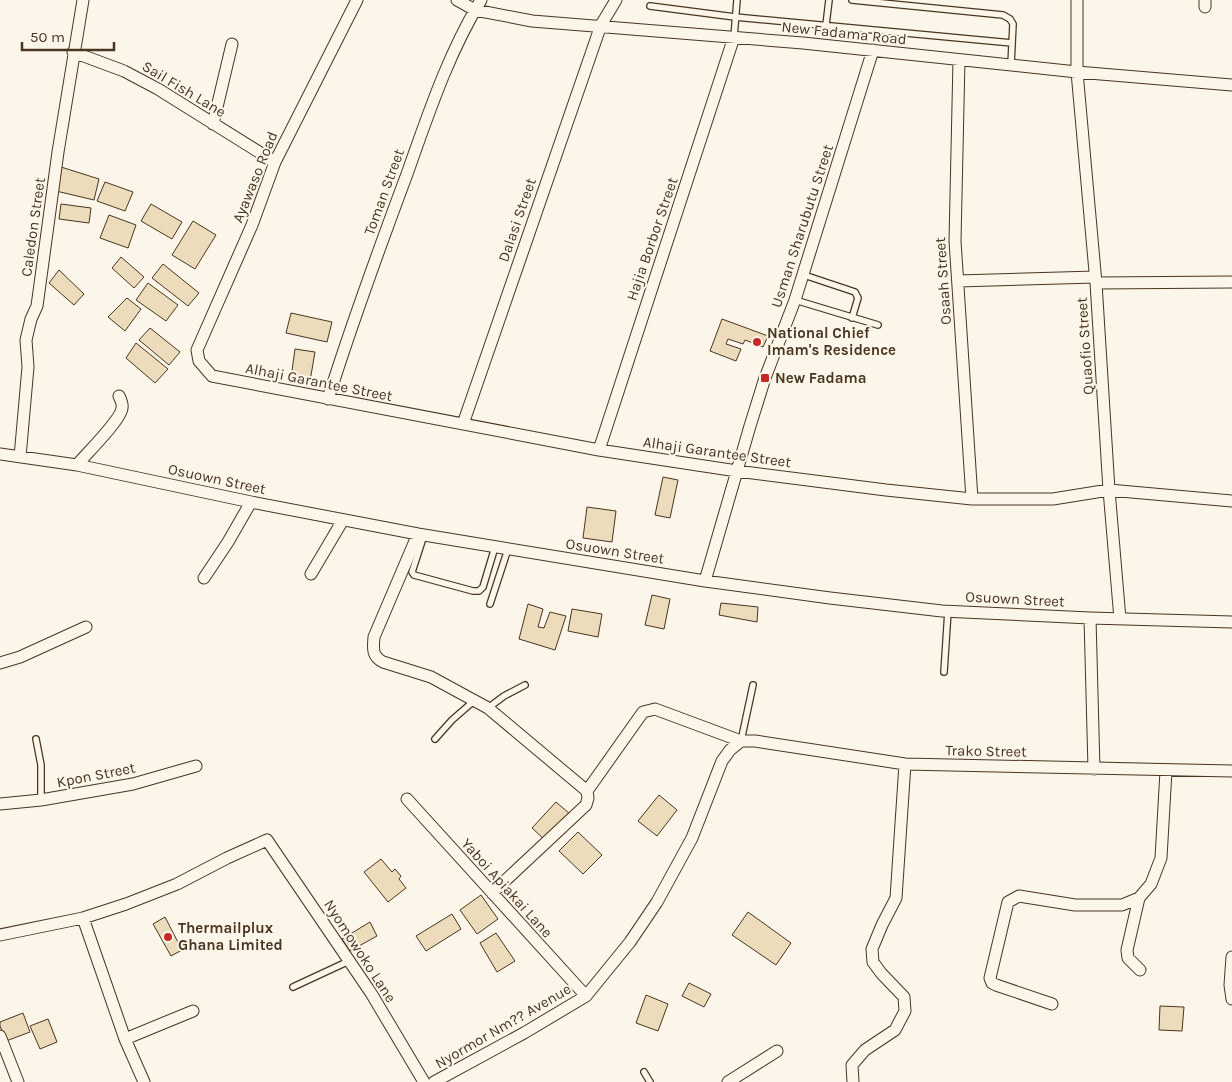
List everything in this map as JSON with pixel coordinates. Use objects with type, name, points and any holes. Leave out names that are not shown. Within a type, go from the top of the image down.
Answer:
[{"type":"street","name":"Caledon Street","points":[[20,457],[28,367],[26,340],[37,306],[73,52],[83,0]]},
{"type":"street","name":"Ayawaso Road","points":[[205,370],[199,361],[197,350],[252,225],[275,162],[357,0]]},
{"type":"street","name":"New Fadama Road","points":[[457,0],[532,21],[734,37],[1077,72],[1232,85]]},
{"type":"street","name":"Dalasi Street","points":[[463,424],[601,25],[616,0]]},
{"type":"street","name":"Quaofio Street","points":[[1077,0],[1077,72],[1095,280],[1120,619]]},
{"type":"street","name":"Toman Street","points":[[328,399],[358,307],[428,116],[450,59],[478,5]]},
{"type":"street","name":"Hajia Borbor Street","points":[[599,450],[734,37]]},
{"type":"street","points":[[213,124],[232,44]]},
{"type":"street","name":"Usman Sharubutu Street","points":[[705,581],[765,378],[804,275],[873,50]]},
{"type":"street","name":"Sail Fish Lane","points":[[73,52],[124,71],[158,89],[275,162]]},
{"type":"street","name":"Osaah Street","points":[[959,60],[954,241],[972,499]]},
{"type":"street","points":[[958,281],[1232,282]]},
{"type":"street","name":"Alhaji Garantee Street","points":[[205,370],[212,376],[222,379],[528,438],[737,471],[972,499],[1053,499],[1109,490],[1232,501]]},
{"type":"street","points":[[77,465],[121,412],[119,396]]},
{"type":"street","name":"Osuown Street","points":[[0,454],[77,465],[251,502],[421,535],[705,581],[830,598],[948,611],[1232,622]]},
{"type":"street","points":[[204,578],[251,502]]},
{"type":"street","points":[[311,574],[343,520]]},
{"type":"street","points":[[421,535],[374,637],[373,650],[376,658],[431,677],[488,708],[587,791],[586,805],[492,893]]},
{"type":"street","points":[[1090,618],[1094,768]]},
{"type":"street","points":[[0,663],[20,657],[86,627]]},
{"type":"street","name":"Trako Street","points":[[587,791],[642,712],[656,709],[741,741],[755,741],[905,764],[1232,771]]},
{"type":"street","name":"Nyormor Nm?? Avenue","points":[[434,1082],[524,1033],[586,996],[630,942],[656,902],[692,838],[722,761],[730,750],[741,741]]},
{"type":"street","points":[[852,1082],[852,1065],[865,1050],[896,1030],[905,1011],[904,997],[873,962],[872,949],[896,898],[905,764]]},
{"type":"street","name":"Kpon Street","points":[[0,804],[41,800],[133,784],[196,766]]},
{"type":"street","points":[[1052,1004],[992,983],[990,978],[1008,902],[1019,896],[1075,905],[1122,905],[1139,898],[1152,884],[1161,858],[1166,770]]},
{"type":"street","name":"Yaboi Apiakai Lane","points":[[407,799],[586,996]]},
{"type":"street","name":"Nyomowoko Lane","points":[[83,918],[177,884],[267,840],[349,960],[424,1082]]},
{"type":"street","points":[[1139,898],[1127,950],[1128,958],[1140,970]]},
{"type":"street","points":[[0,935],[83,918],[125,1039],[144,1082]]},
{"type":"street","points":[[1232,957],[1230,985],[1232,998]]},
{"type":"street","points":[[125,1039],[193,1011]]},
{"type":"street","points":[[0,1036],[18,1082]]},
{"type":"street","points":[[728,1082],[777,1051]]},
{"type":"lane","points":[[734,37],[737,0]]},
{"type":"lane","points":[[826,25],[830,0]]},
{"type":"lane","points":[[852,0],[1003,15],[1010,19],[1013,24],[1011,65]]},
{"type":"lane","points":[[650,6],[735,17],[1012,43]]},
{"type":"lane","points":[[804,275],[854,292],[858,298],[852,318]]},
{"type":"lane","points":[[795,300],[878,325]]},
{"type":"lane","points":[[421,535],[412,572],[414,575],[473,591],[479,591],[483,587],[496,547]]},
{"type":"lane","points":[[490,604],[508,549]]},
{"type":"lane","points":[[944,672],[948,611]]},
{"type":"lane","points":[[1232,622],[1232,627]]},
{"type":"lane","points":[[488,708],[504,696],[525,685]]},
{"type":"lane","points":[[741,741],[753,685]]},
{"type":"lane","points":[[435,739],[474,700]]},
{"type":"lane","points":[[36,739],[41,765],[41,800]]},
{"type":"lane","points":[[293,987],[349,960]]},
{"type":"lane","points":[[644,1072],[650,1082]]},
{"type":"building","points":[[61,167],[99,179],[94,200],[56,191]]},
{"type":"building","points":[[105,182],[133,192],[125,211],[97,201]]},
{"type":"building","points":[[61,204],[91,208],[89,223],[59,219]]},
{"type":"building","points":[[151,204],[182,222],[172,239],[141,221]]},
{"type":"building","points":[[109,215],[136,225],[128,248],[100,238]]},
{"type":"building","points":[[193,221],[216,235],[195,269],[172,255]]},
{"type":"building","points":[[121,257],[144,277],[134,288],[112,268]]},
{"type":"building","points":[[163,264],[199,293],[188,306],[152,278]]},
{"type":"building","points":[[59,270],[84,294],[74,305],[49,283]]},
{"type":"building","points":[[148,283],[178,305],[166,321],[136,300]]},
{"type":"building","points":[[127,298],[141,309],[125,331],[108,317]]},
{"type":"building","points":[[291,313],[332,322],[327,342],[286,333]]},
{"type":"building","name":"National Chief Imam's Residence","points":[[722,319],[768,336],[763,347],[745,340],[743,344],[728,339],[726,344],[741,349],[736,361],[710,351]]},
{"type":"building","points":[[150,328],[180,352],[169,365],[139,340]]},
{"type":"building","points":[[136,343],[168,369],[155,383],[126,358]]},
{"type":"building","points":[[295,349],[315,352],[310,381],[291,378]]},
{"type":"building","points":[[663,477],[678,480],[670,518],[655,515]]},
{"type":"building","points":[[587,507],[616,511],[612,542],[583,538]]},
{"type":"building","points":[[652,595],[670,599],[664,629],[645,625]]},
{"type":"building","points":[[721,603],[758,607],[757,622],[719,615]]},
{"type":"building","points":[[528,604],[543,609],[538,627],[544,628],[550,612],[566,616],[555,650],[519,639]]},
{"type":"building","points":[[572,609],[602,614],[598,637],[568,631]]},
{"type":"building","points":[[659,795],[677,810],[657,836],[638,821]]},
{"type":"building","points":[[556,802],[570,814],[545,840],[532,828]]},
{"type":"building","points":[[578,832],[602,855],[583,874],[559,851]]},
{"type":"building","points":[[381,859],[392,872],[395,869],[401,876],[399,879],[406,888],[388,902],[364,872]]},
{"type":"building","points":[[481,895],[498,919],[477,934],[460,910]]},
{"type":"building","points":[[748,912],[791,943],[776,965],[732,935]]},
{"type":"building","points":[[452,914],[461,929],[426,951],[416,936]]},
{"type":"building","name":"Thermailplux Ghana Limited","points":[[165,917],[182,950],[171,956],[153,924]]},
{"type":"building","points":[[370,922],[377,936],[350,951],[342,939]]},
{"type":"building","points":[[496,933],[515,961],[497,972],[480,943]]},
{"type":"building","points":[[689,983],[711,994],[704,1007],[682,996]]},
{"type":"building","points":[[646,995],[668,1004],[658,1031],[636,1023]]},
{"type":"building","points":[[1160,1006],[1184,1007],[1182,1031],[1159,1030]]},
{"type":"building","points":[[23,1013],[30,1032],[6,1041],[0,1022]]},
{"type":"building","points":[[48,1019],[57,1042],[40,1049],[30,1026]]},
{"type":"place","name":"National Chief Imam's Residence","points":[[757,342]]},
{"type":"place","name":"New Fadama","points":[[765,378]]},
{"type":"place","name":"Thermailplux Ghana Limited","points":[[168,937]]}]
